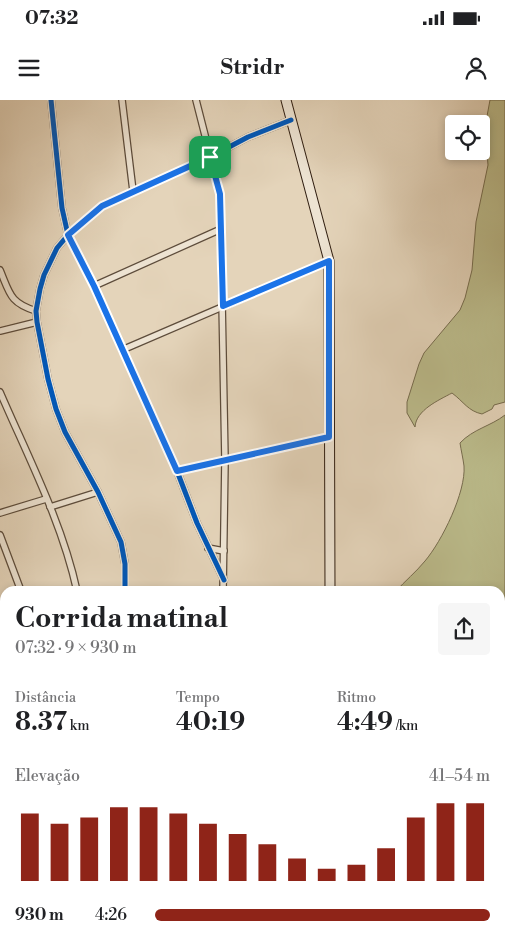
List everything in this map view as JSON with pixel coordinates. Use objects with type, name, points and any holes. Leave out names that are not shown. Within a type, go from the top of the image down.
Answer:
[{"type":"main road","points":[[286,100],[329,261],[330,586]]},
{"type":"street","points":[[51,100],[61,199],[68,235],[94,286],[177,471],[208,548],[224,580]]},
{"type":"street","points":[[122,100],[133,191]]},
{"type":"street","points":[[196,100],[220,194],[225,460],[223,586]]},
{"type":"street","points":[[126,586],[122,547],[98,492],[65,432],[56,409],[36,311],[44,275],[57,248],[68,235],[102,206],[210,157],[248,137],[291,120]]},
{"type":"street","points":[[94,286],[221,229]]},
{"type":"street","points":[[122,350],[329,261]]},
{"type":"street","points":[[0,270],[13,299],[22,306],[36,311]]},
{"type":"street","points":[[0,331],[37,322]]},
{"type":"street","points":[[0,392],[50,507],[69,559],[76,586]]},
{"type":"street","points":[[0,411],[7,409]]},
{"type":"street","points":[[177,471],[329,437]]},
{"type":"street","points":[[50,507],[98,492]]},
{"type":"street","points":[[0,513],[46,499]]},
{"type":"street","points":[[0,535],[19,586]]},
{"type":"street","points":[[208,548],[224,551]]},
{"type":"green space","points":[[490,100],[505,100],[505,402],[494,405],[492,409],[482,414],[477,413],[452,393],[435,402],[424,411],[416,421],[415,427],[407,413],[407,402],[419,364],[424,353],[460,310],[472,270],[476,222],[488,160],[490,160],[490,115],[487,115]]},
{"type":"green space","points":[[505,415],[505,586],[401,586],[432,552],[452,516],[464,477],[460,443],[471,434]]},
{"type":"cycle path","points":[[51,100],[62,208],[68,235],[94,286],[177,471],[197,523],[224,580]]},
{"type":"cycle path","points":[[125,586],[125,564],[121,542],[98,492],[65,432],[56,409],[48,379],[36,311],[44,275],[57,248],[68,235],[102,206],[210,157],[248,137],[291,120]]},
{"type":"route","points":[[210,157],[220,194],[223,306],[329,261],[329,437],[177,471],[94,286],[68,235],[82,220],[102,206],[210,157]]}]
